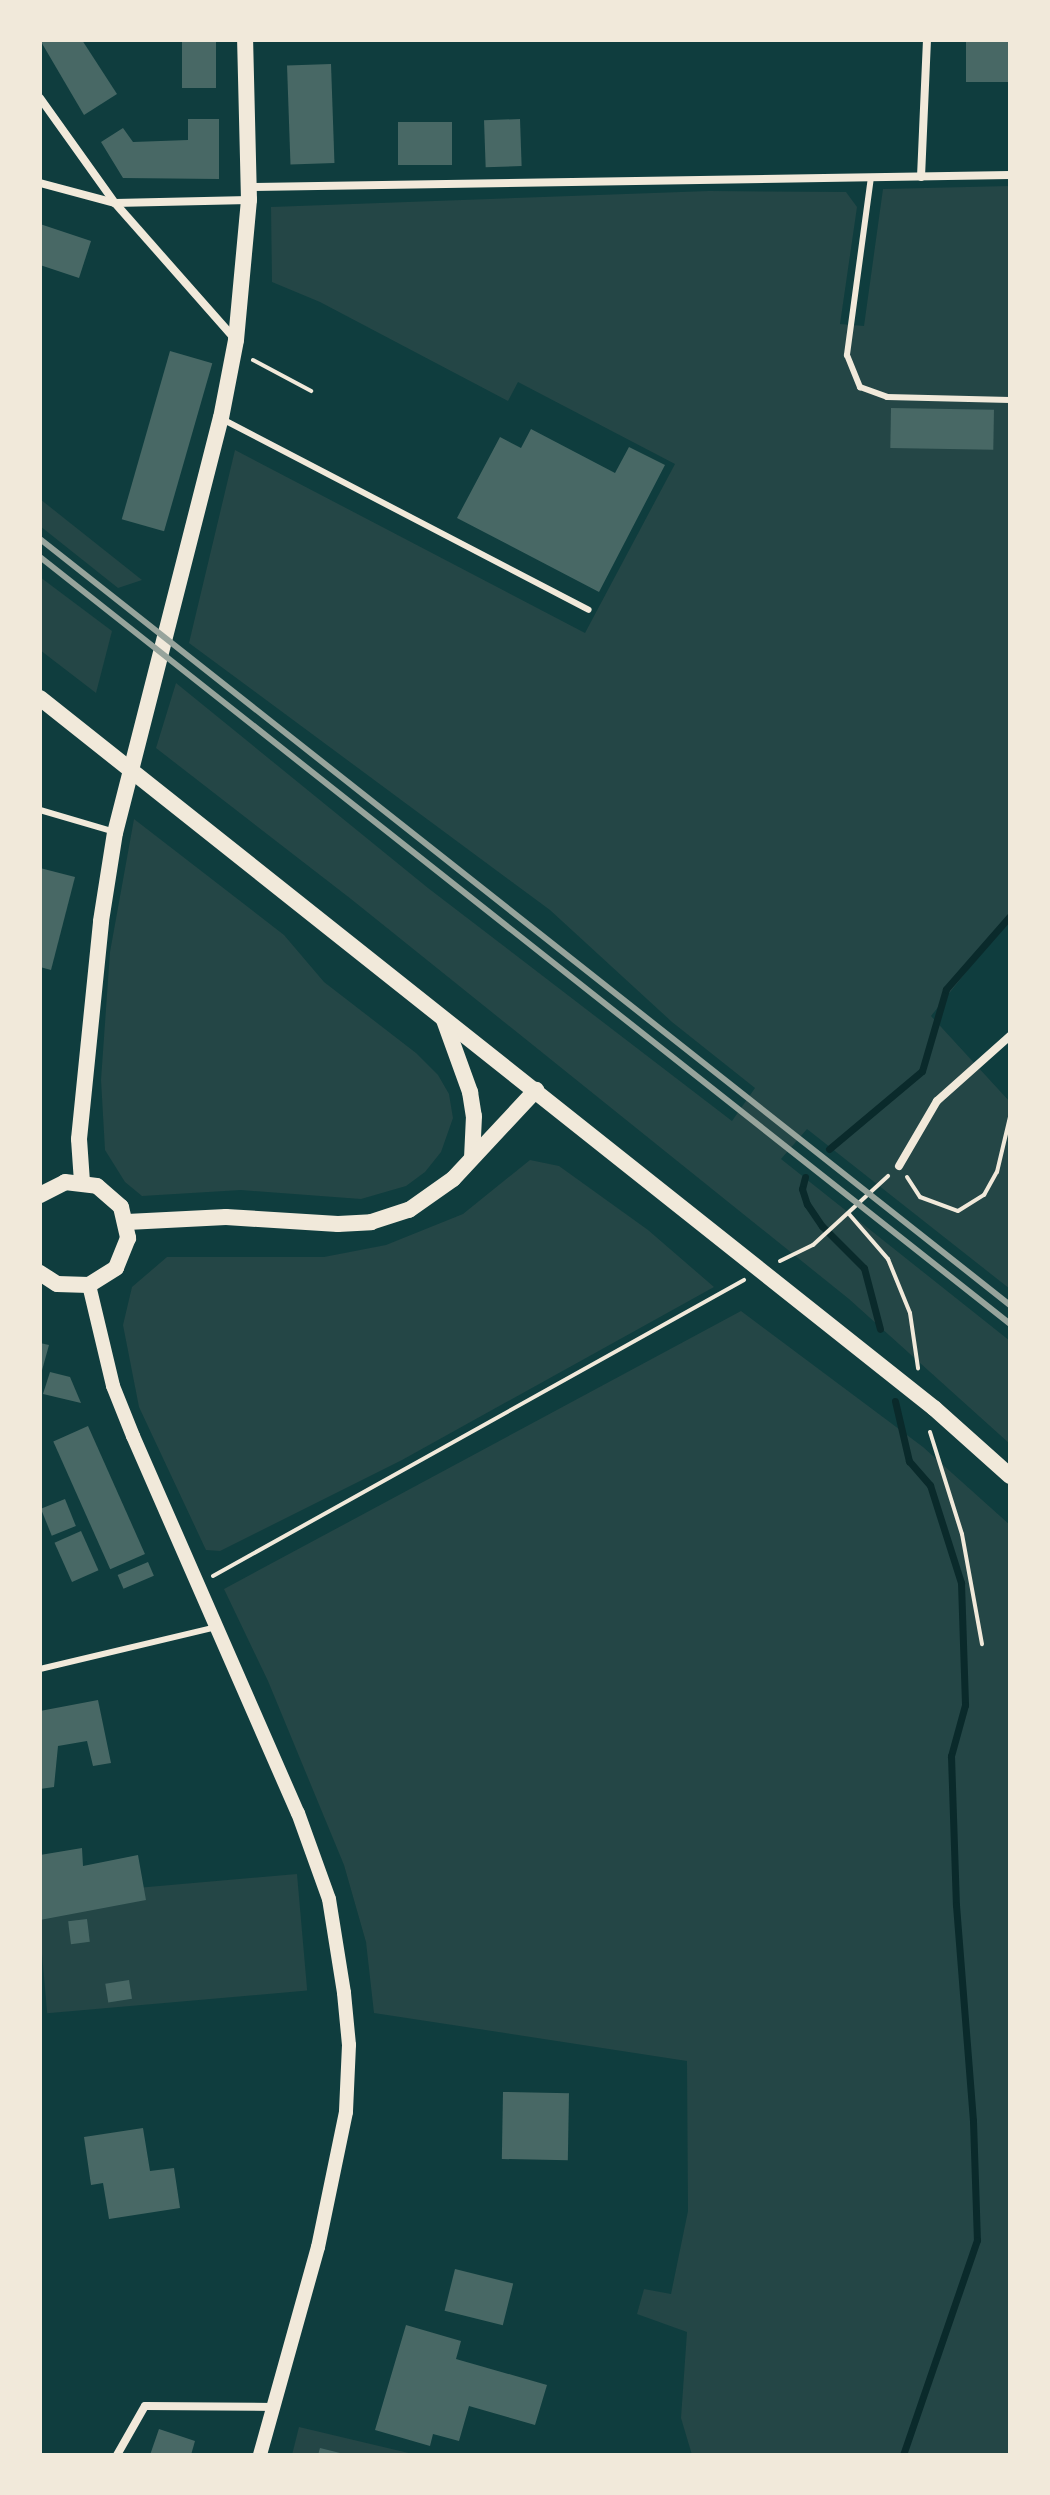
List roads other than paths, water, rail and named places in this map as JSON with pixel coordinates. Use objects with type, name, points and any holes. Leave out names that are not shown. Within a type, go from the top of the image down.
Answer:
[{"type":"main road","points":[[82,1182],[79,1139],[101,921],[115,833],[221,418],[235,345],[248,194],[245,40]]},
{"type":"main road","points":[[40,698],[934,1408],[1010,1476]]},
{"type":"main road","points":[[444,1019],[470,1092],[474,1116],[472,1158]]},
{"type":"main road","points":[[127,1222],[226,1217],[338,1224],[371,1222],[409,1210],[432,1195],[472,1158],[536,1090]]},
{"type":"main road","points":[[40,1195],[65,1182],[82,1182],[111,1195],[127,1222],[125,1254],[116,1268],[89,1285],[57,1284],[40,1273]]},
{"type":"street","points":[[921,177],[927,40]]},
{"type":"street","points":[[40,98],[115,203],[235,345]]},
{"type":"street","points":[[40,183],[115,203],[248,194],[1010,175]]},
{"type":"street","points":[[899,1166],[937,1101],[1010,1036]]},
{"type":"street","points":[[89,1285],[113,1386],[298,1813],[329,1899],[349,2045],[346,2112],[318,2247],[260,2455]]},
{"type":"street","points":[[117,2455],[145,2406],[274,2407]]},
{"type":"lane","points":[[871,177],[847,355],[860,387],[887,397],[1010,400]]},
{"type":"lane","points":[[221,418],[589,610]]},
{"type":"lane","points":[[40,810],[115,833]]},
{"type":"lane","points":[[40,1669],[216,1627]]},
{"type":"waterway","points":[[829,1149],[922,1071],[946,989],[1010,916]]},
{"type":"waterway","points":[[805,1177],[802,1189],[807,1204],[822,1226],[864,1268],[880,1329]]},
{"type":"waterway","points":[[895,1401],[909,1461],[930,1485],[961,1583],[965,1705],[951,1756],[956,1905],[973,2121],[977,2240],[903,2455]]},
{"type":"railway","points":[[40,539],[1010,1305]]},
{"type":"railway","points":[[40,557],[1010,1324]]}]
